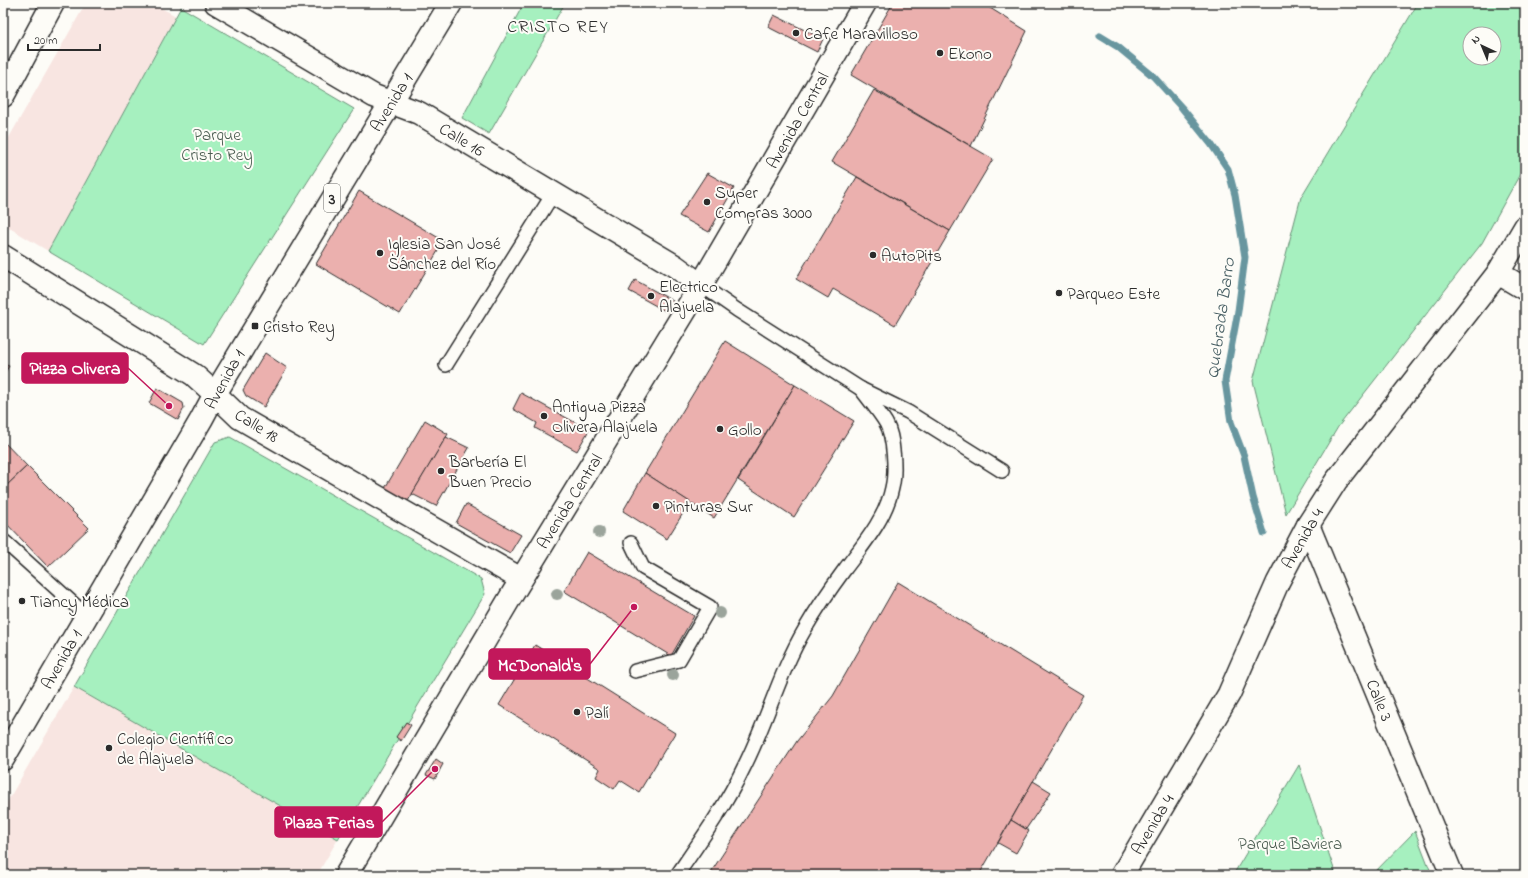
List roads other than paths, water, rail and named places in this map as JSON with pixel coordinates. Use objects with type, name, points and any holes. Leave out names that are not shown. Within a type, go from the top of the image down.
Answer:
[{"type":"street","points":[[3,96],[53,3]]},
{"type":"street","name":"Calle 16","points":[[216,3],[374,96],[419,113],[675,266],[701,285]]},
{"type":"street","name":"Avenida 1","points":[[3,759],[198,427],[215,394],[392,104],[451,3]]},
{"type":"street","name":"Avenida Central","points":[[346,875],[521,579],[701,285],[865,3]]},
{"type":"street","name":"Avenida 4","points":[[1122,875],[1228,694],[1278,582],[1308,525],[1336,481],[1498,273],[1525,227]]},
{"type":"street","name":"Calle 18","points":[[3,256],[194,375],[240,418],[521,579]]},
{"type":"street","points":[[1498,273],[1525,289]]},
{"type":"street","name":"Calle 3","points":[[1308,525],[1452,875]]},
{"type":"lane","points":[[446,365],[553,194]]},
{"type":"lane","points":[[701,285],[737,310],[861,389],[908,412],[1002,471]]},
{"type":"lane","points":[[677,875],[724,806],[745,766],[785,668],[805,630],[830,589],[870,535],[886,506],[892,489],[894,452],[887,424],[861,389]]},
{"type":"lane","points":[[3,543],[5,542],[87,616]]},
{"type":"lane","points":[[631,543],[643,568],[710,607],[679,660],[635,671]]},
{"type":"waterway","name":"Quebrada Barro","points":[[1100,36],[1118,47],[1153,76],[1182,108],[1211,144],[1228,169],[1235,195],[1245,257],[1238,311],[1225,381],[1231,422],[1244,456],[1253,497],[1264,533]]},
{"type":"place","name":"Cafe Maravilloso","points":[[796,33]]},
{"type":"place","name":"Ekono","points":[[940,53]]},
{"type":"place","name":"Super Compras 3000","points":[[707,202]]},
{"type":"place","name":"Iglesia San José Sánchez del Río","points":[[380,253]]},
{"type":"place","name":"AutoPits","points":[[873,255]]},
{"type":"place","name":"Parqueo Este","points":[[1059,293]]},
{"type":"place","name":"Electrico Alajuela","points":[[651,296]]},
{"type":"place","name":"Cristo Rey","points":[[255,326]]},
{"type":"place","name":"Pizza Olivera","points":[[169,406]]},
{"type":"place","name":"Antigua Pizza Olivera Alajuela","points":[[544,416]]},
{"type":"place","name":"Gollo","points":[[720,429]]},
{"type":"place","name":"Barbería El Buen Precio","points":[[441,471]]},
{"type":"place","name":"Pinturas Sur","points":[[656,506]]},
{"type":"place","name":"Tiancy Médica","points":[[22,601]]},
{"type":"place","name":"McDonald's","points":[[634,607]]},
{"type":"place","name":"Palí","points":[[577,712]]},
{"type":"place","name":"Colegio Científico de Alajuela","points":[[109,748]]},
{"type":"place","name":"Plaza Ferias","points":[[435,769]]},
{"type":"district","name":"CRISTO REY","points":[[558,26]]},
{"type":"park label","name":"Parque Cristo Rey","points":[[217,144]]},
{"type":"park label","name":"Parque Baviera","points":[[1290,843]]}]
